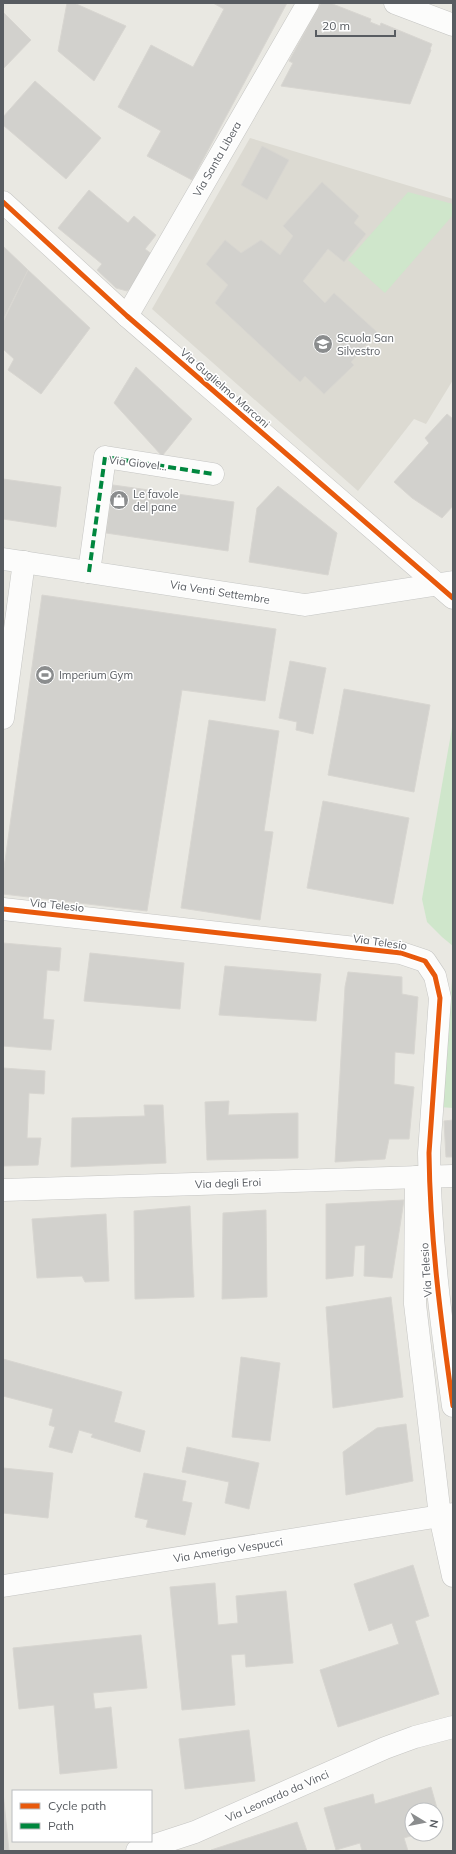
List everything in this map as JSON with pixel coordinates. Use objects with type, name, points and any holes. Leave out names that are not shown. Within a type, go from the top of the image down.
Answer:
[{"type":"street","name":"Via Santa Libera","points":[[127,316],[308,3]]},
{"type":"street","points":[[395,3],[453,25]]},
{"type":"street","name":"Via Guglielmo Marconi","points":[[3,202],[127,316],[448,588]]},
{"type":"street","name":"Via Giovel...","points":[[89,572],[105,457],[213,474]]},
{"type":"street","name":"Via Venti Settembre","points":[[3,559],[304,605],[448,588]]},
{"type":"street","points":[[3,718],[24,562]]},
{"type":"street","name":"Via Telesio","points":[[3,909],[401,953],[425,962],[435,976],[440,998],[429,1153],[423,1177],[415,1304],[446,1515],[453,1576]]},
{"type":"street","name":"Via degli Eroi","points":[[3,1190],[453,1176]]},
{"type":"street","name":"Via Telesio","points":[[423,1177],[453,1406]]},
{"type":"street","name":"Via Amerigo Vespucci","points":[[3,1586],[446,1515]]},
{"type":"street","name":"Via Leonardo da Vinci","points":[[137,1851],[195,1832],[385,1748],[415,1737],[453,1727]]},
{"type":"street","name":"Via Leonardo da Vinci","points":[[415,1737],[442,1739],[453,1742]]},
{"type":"shaded area","name":"Scuola San Silvestro","points":[[250,138],[453,199],[453,380],[426,424],[414,419],[358,491],[152,309]]},
{"type":"green space","points":[[408,192],[453,204],[453,215],[385,293],[348,260]]},
{"type":"green space","points":[[453,722],[453,946],[427,922],[422,899]]},
{"type":"green space","points":[[453,969],[453,1108],[440,1107]]},
{"type":"building","points":[[67,3],[74,3],[126,26],[94,81],[58,51]]},
{"type":"building","points":[[213,3],[287,3],[192,180],[147,156],[161,131],[118,107],[151,45],[193,67],[224,9]]},
{"type":"building","points":[[321,3],[330,3],[371,19],[370,22],[380,26],[381,23],[432,44],[410,104],[281,86],[293,63],[289,61]]},
{"type":"building","points":[[3,12],[31,40],[3,69]]},
{"type":"building","points":[[35,81],[101,138],[66,179],[3,125],[3,117]]},
{"type":"building","points":[[262,146],[289,160],[267,200],[241,185]]},
{"type":"building","points":[[322,182],[359,216],[354,223],[366,234],[344,262],[328,249],[303,281],[325,303],[334,293],[377,332],[351,362],[354,365],[324,394],[305,376],[300,382],[215,303],[228,285],[206,264],[225,240],[241,253],[261,240],[280,255],[293,236],[283,226]]},
{"type":"building","points":[[89,190],[128,223],[134,216],[156,235],[145,249],[153,255],[135,285],[127,291],[116,288],[97,270],[102,264],[58,228]]},
{"type":"building","points":[[3,246],[28,270],[3,320]]},
{"type":"building","points":[[28,270],[90,328],[41,394],[8,370],[14,359],[3,349],[3,322]]},
{"type":"building","points":[[136,367],[192,419],[162,456],[114,403]]},
{"type":"building","points":[[447,414],[453,419],[453,506],[442,518],[412,498],[394,482],[429,443],[425,438]]},
{"type":"building","points":[[3,479],[61,487],[56,527],[3,519]]},
{"type":"building","points":[[113,485],[234,502],[228,551],[106,533]]},
{"type":"building","points":[[278,486],[337,533],[328,575],[249,562],[257,508]]},
{"type":"building","points":[[42,595],[276,629],[265,701],[182,690],[147,911],[3,894],[3,875]]},
{"type":"building","points":[[290,661],[326,668],[313,734],[296,730],[297,722],[279,718]]},
{"type":"building","points":[[344,689],[430,705],[414,792],[328,775]]},
{"type":"building","points":[[209,720],[279,731],[264,831],[273,832],[260,920],[181,908]]},
{"type":"building","points":[[323,801],[409,818],[393,904],[307,888]]},
{"type":"building","points":[[3,943],[61,948],[59,971],[47,970],[43,1019],[54,1020],[51,1050],[3,1046]]},
{"type":"building","points":[[90,953],[184,963],[180,1009],[84,1001]]},
{"type":"building","points":[[225,966],[321,974],[316,1021],[219,1015]]},
{"type":"building","points":[[348,972],[402,977],[402,994],[418,997],[414,1054],[395,1052],[394,1084],[414,1087],[409,1139],[389,1139],[385,1159],[335,1162],[345,987]]},
{"type":"building","points":[[3,1068],[45,1071],[44,1094],[29,1093],[27,1138],[41,1138],[38,1165],[3,1166]]},
{"type":"building","points":[[229,1101],[228,1115],[298,1113],[298,1158],[207,1160],[205,1102]]},
{"type":"building","points":[[144,1105],[163,1105],[166,1163],[71,1167],[72,1118],[145,1116]]},
{"type":"building","points":[[453,1120],[453,1157],[446,1157],[444,1121]]},
{"type":"building","points":[[404,1200],[392,1278],[364,1276],[365,1245],[355,1246],[353,1276],[326,1279],[326,1204]]},
{"type":"building","points":[[190,1206],[194,1297],[135,1299],[134,1211]]},
{"type":"building","points":[[266,1210],[267,1297],[222,1299],[223,1213]]},
{"type":"building","points":[[106,1214],[109,1281],[85,1282],[82,1276],[37,1278],[32,1219]]},
{"type":"building","points":[[391,1297],[403,1397],[333,1408],[326,1307]]},
{"type":"building","points":[[241,1357],[280,1363],[270,1441],[232,1437]]},
{"type":"building","points":[[3,1359],[122,1392],[114,1422],[145,1431],[140,1452],[91,1437],[93,1434],[79,1430],[72,1453],[49,1447],[55,1427],[49,1425],[53,1409],[3,1396]]},
{"type":"building","points":[[406,1424],[413,1481],[346,1495],[343,1452],[377,1428]]},
{"type":"building","points":[[187,1447],[259,1463],[249,1509],[225,1503],[229,1482],[182,1472]]},
{"type":"building","points":[[3,1468],[53,1473],[48,1518],[3,1513]]},
{"type":"building","points":[[144,1473],[186,1481],[182,1501],[192,1503],[185,1535],[146,1527],[148,1520],[135,1517]]},
{"type":"building","points":[[413,1565],[429,1616],[415,1621],[439,1694],[338,1727],[320,1670],[399,1644],[392,1623],[369,1631],[354,1584]]},
{"type":"building","points":[[215,1583],[218,1625],[238,1623],[236,1596],[286,1591],[293,1663],[246,1667],[245,1654],[231,1655],[235,1705],[182,1710],[170,1587]]},
{"type":"building","points":[[141,1635],[147,1688],[93,1693],[95,1709],[111,1707],[117,1768],[60,1774],[54,1705],[19,1709],[13,1648]]},
{"type":"building","points":[[249,1730],[255,1781],[185,1789],[179,1739]]},
{"type":"building","points":[[431,1787],[435,1802],[404,1802],[404,1842],[408,1851],[362,1851],[360,1843],[336,1850],[324,1808],[373,1794],[375,1804]]},
{"type":"building","points":[[3,1792],[9,1851],[3,1851]]},
{"type":"building","points":[[297,1822],[307,1851],[211,1851],[211,1850]]},
{"type":"marked path","points":[[89,572],[105,457],[213,474]]},
{"type":"cycle path","points":[[3,202],[127,316],[453,598]]},
{"type":"cycle path","points":[[3,909],[401,953],[425,961],[435,976],[440,998],[429,1153],[431,1217],[444,1343],[453,1406]]},
{"type":"place","name":"Scuola San Silvestro","points":[[323,344]]},
{"type":"place","name":"Le favole del pane","points":[[119,500]]},
{"type":"place","name":"Imperium Gym","points":[[45,675]]}]
